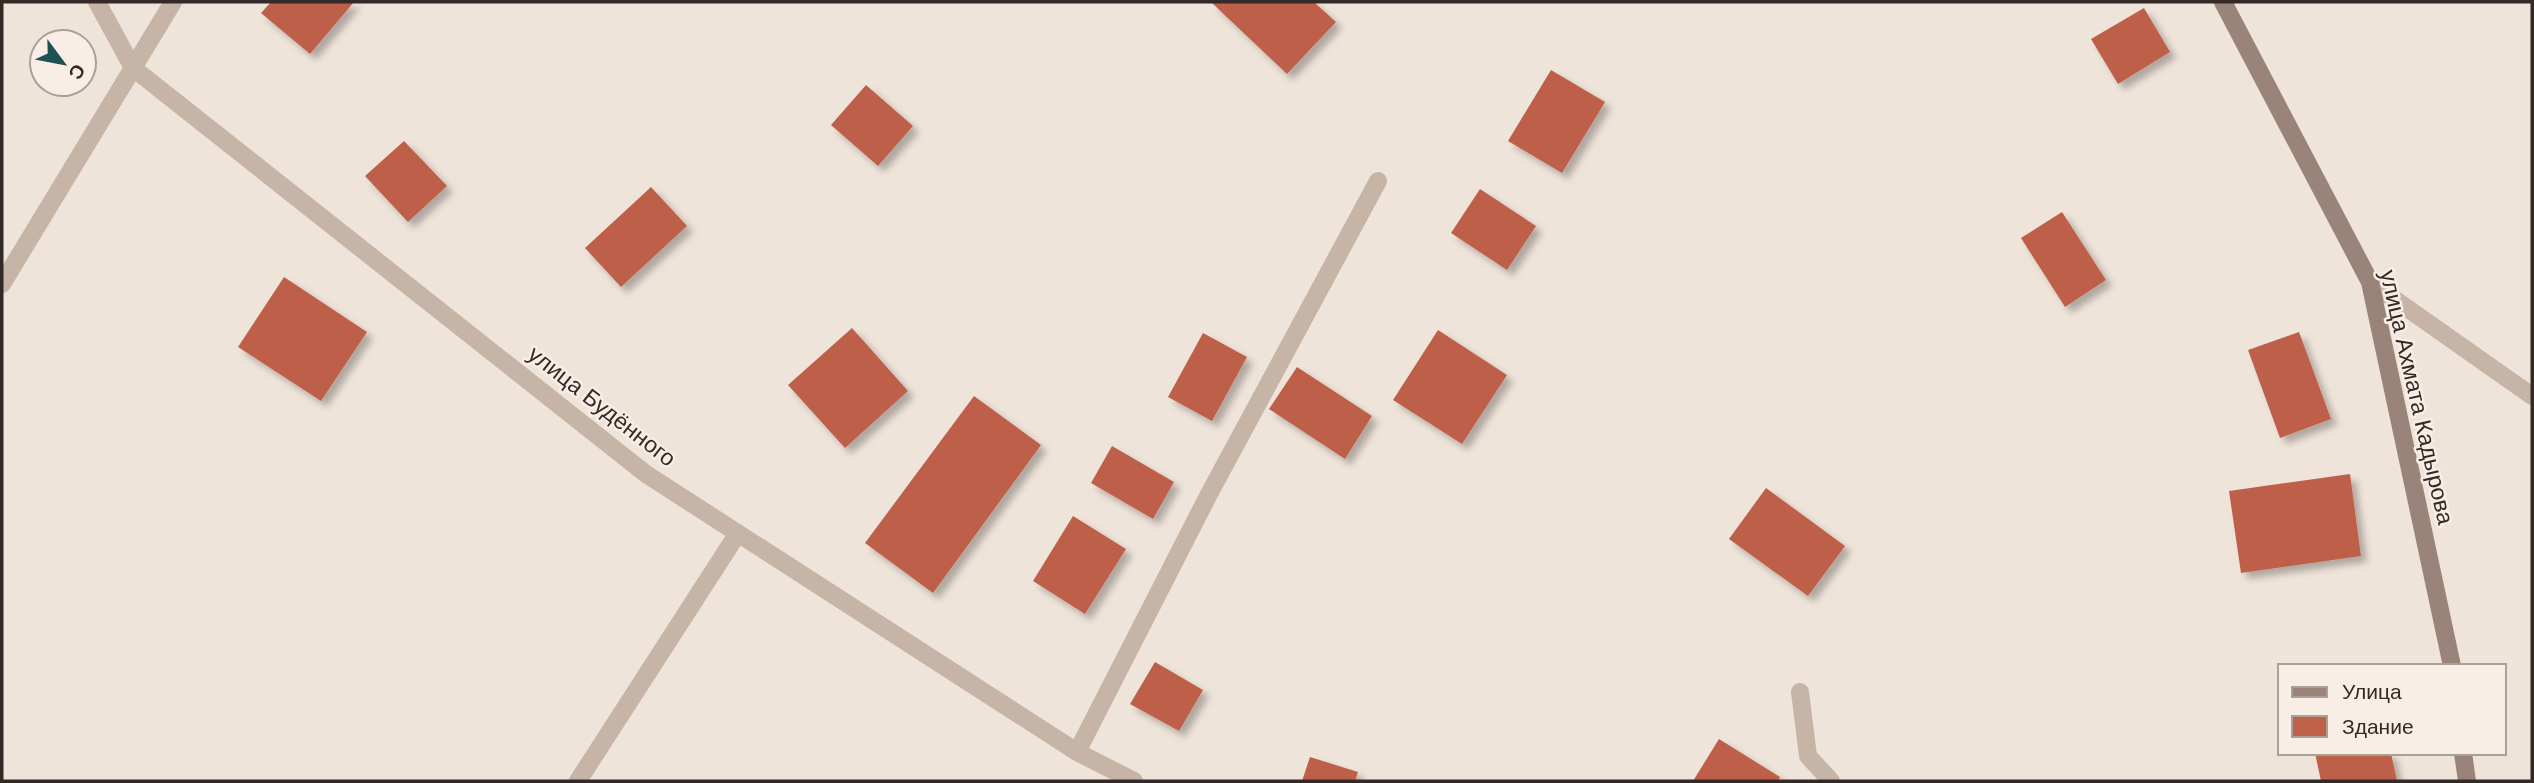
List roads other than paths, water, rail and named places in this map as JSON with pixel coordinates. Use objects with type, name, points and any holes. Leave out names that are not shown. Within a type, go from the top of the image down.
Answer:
[{"type":"main road","name":"улица Ахмата Кадырова","points":[[2223,2],[2370,282],[2452,664]]},
{"type":"main road","points":[[2463,755],[2467,781]]},
{"type":"street","name":"улица Будённого","points":[[97,2],[133,68],[646,474],[1077,752],[1134,781]]},
{"type":"street","points":[[2,284],[173,2]]},
{"type":"street","points":[[1077,752],[1208,496],[1378,181]]},
{"type":"street","points":[[2370,282],[2532,396]]},
{"type":"street","points":[[578,781],[738,533]]},
{"type":"street","points":[[1800,692],[1808,756],[1831,781]]}]
